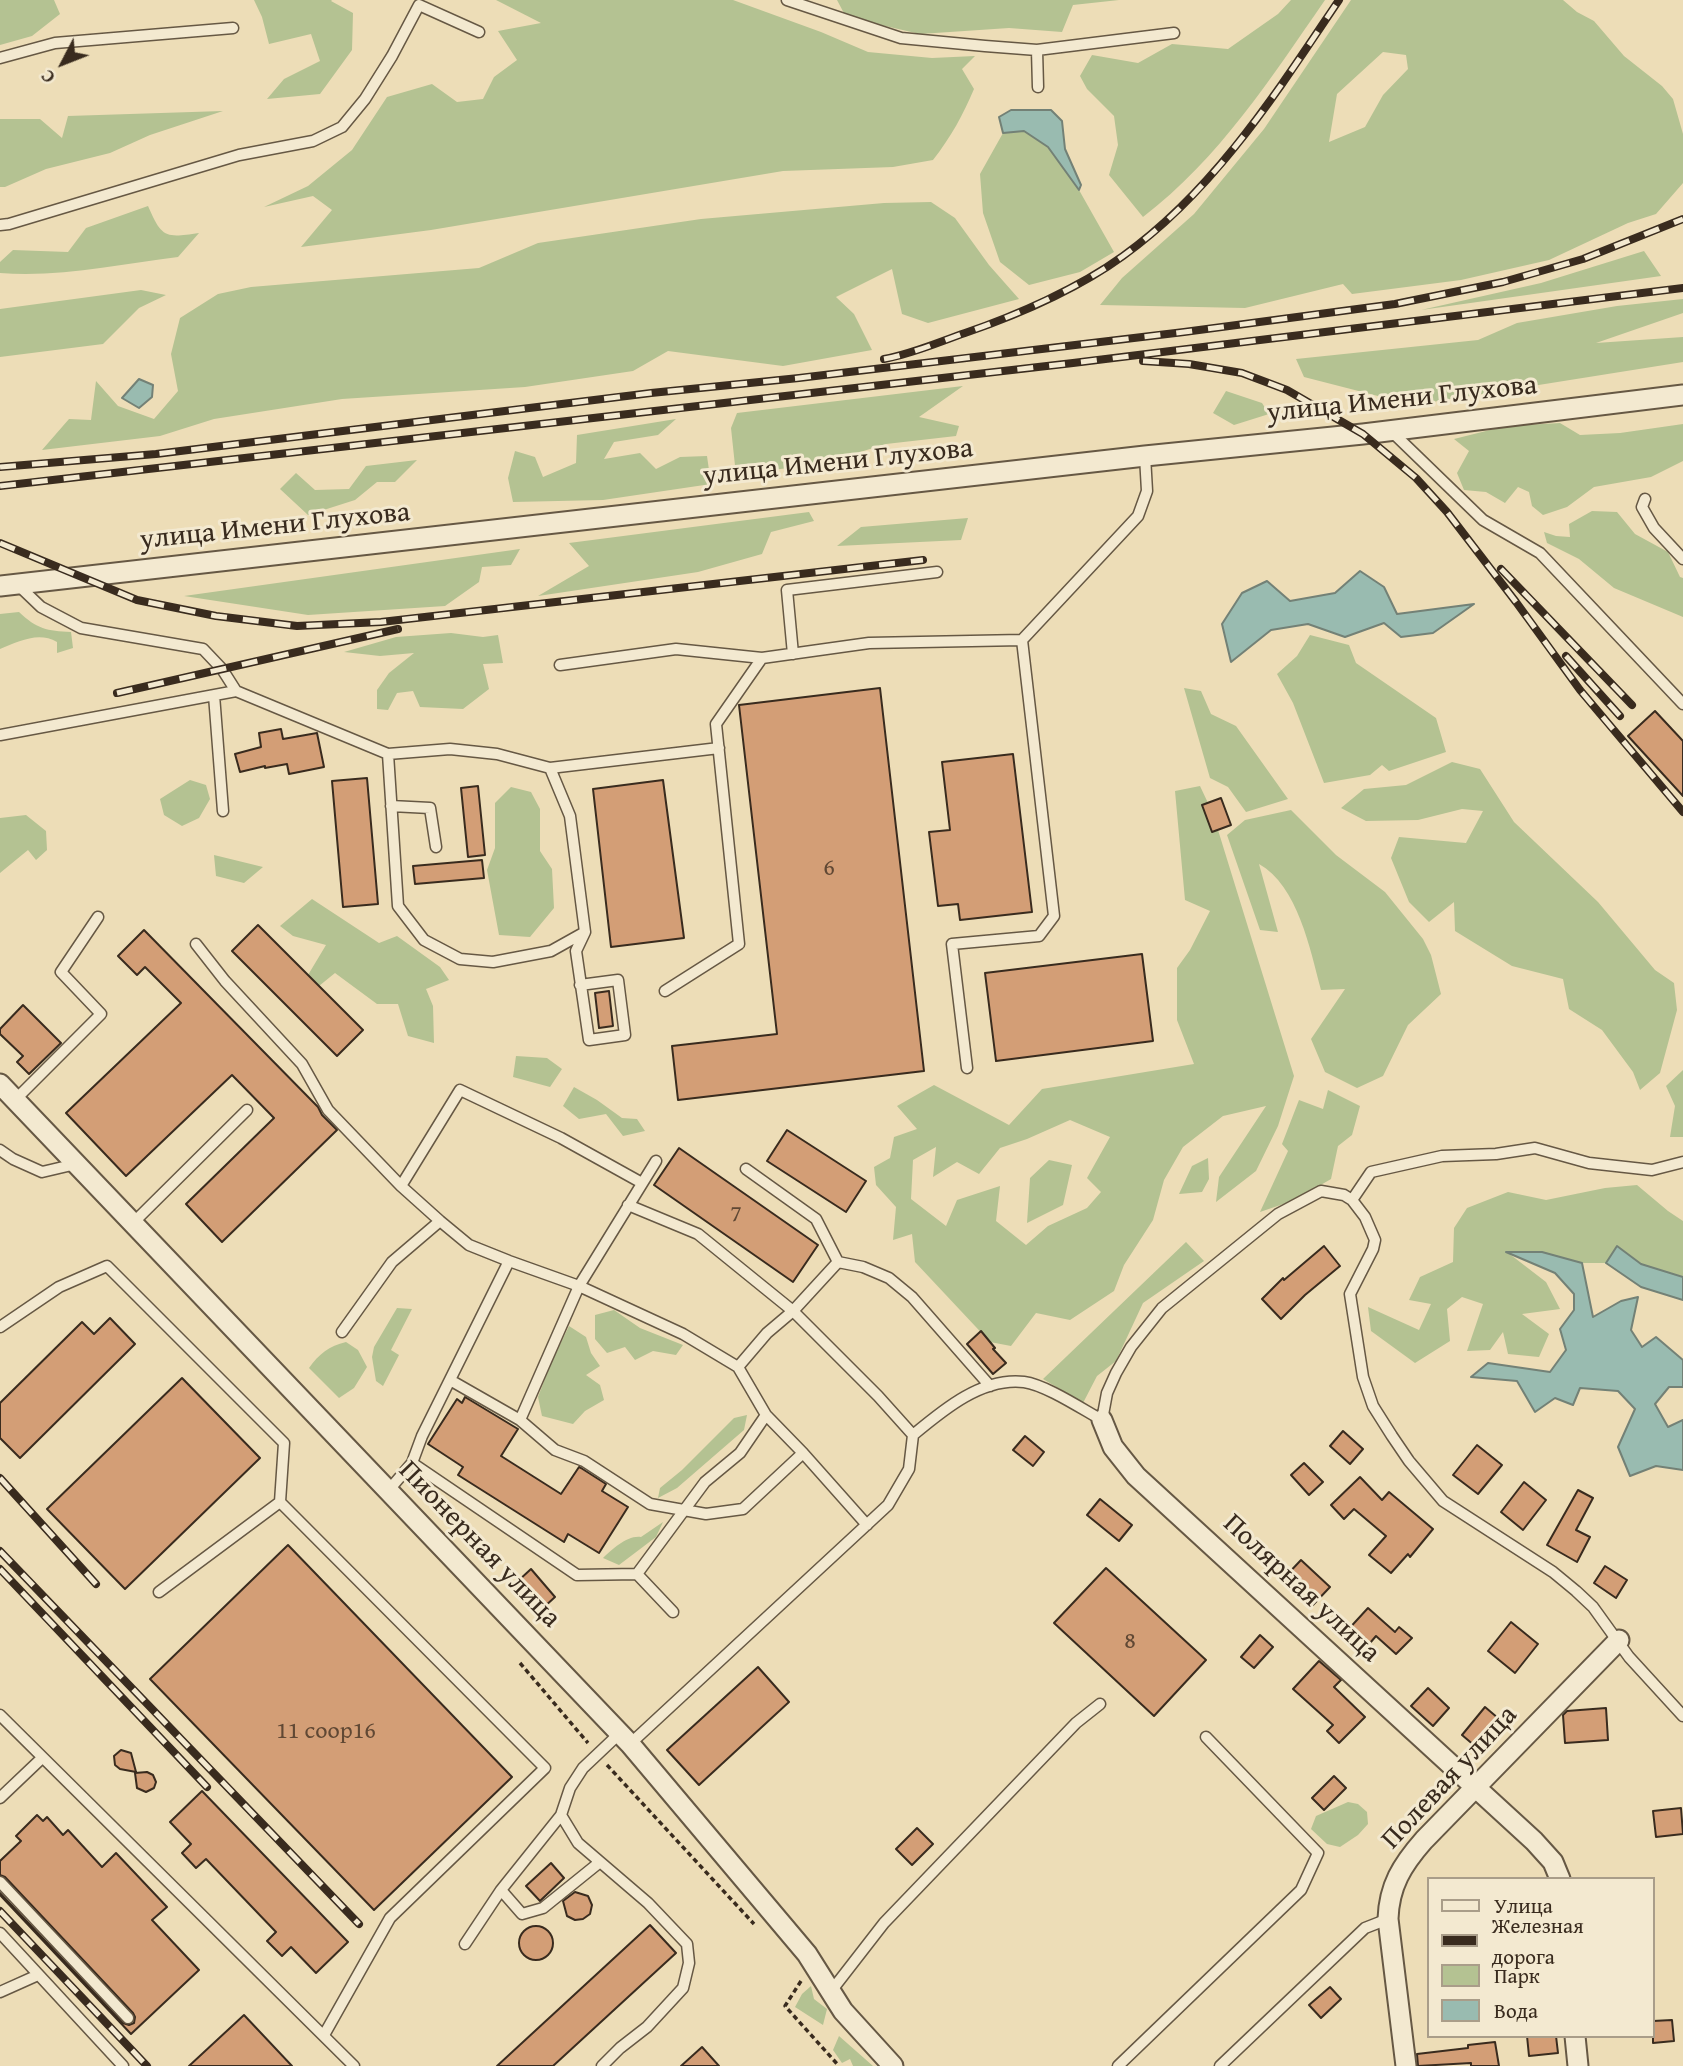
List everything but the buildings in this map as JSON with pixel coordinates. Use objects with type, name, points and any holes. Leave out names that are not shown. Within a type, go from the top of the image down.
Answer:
[{"type":"street","name":"улица Имени Глухова","points":[[9,585],[1683,395]]},
{"type":"street","name":"Пионерная улица","points":[[0,1084],[625,1739],[807,1954],[844,2011],[893,2066]]},
{"type":"street","name":"Полярная улица","points":[[1102,1420],[1113,1447],[1136,1476],[1534,1841],[1553,1861],[1559,1877]]},
{"type":"street","name":"Полевая улица","points":[[1406,2066],[1388,1919],[1388,1901],[1398,1874],[1410,1856],[1619,1640]]},
{"type":"street","points":[[1575,2038],[1578,2066]]},
{"type":"lane","points":[[787,0],[901,38],[1037,50],[1174,33]]},
{"type":"lane","points":[[0,225],[239,156],[313,141],[342,127],[379,78],[418,2],[479,32]]},
{"type":"lane","points":[[0,58],[55,43],[233,28]]},
{"type":"lane","points":[[1037,50],[1038,87]]},
{"type":"lane","points":[[1390,430],[1483,520],[1540,553],[1683,704]]},
{"type":"lane","points":[[561,665],[676,649],[762,658],[869,643],[1022,640],[1138,516],[1147,491],[1145,456]]},
{"type":"lane","points":[[1645,499],[1642,507],[1654,528],[1683,559]]},
{"type":"lane","points":[[793,653],[787,590],[937,572]]},
{"type":"lane","points":[[9,585],[41,607],[82,628],[203,649],[222,669],[236,691]]},
{"type":"lane","points":[[967,1068],[952,944],[1038,936],[1054,916],[1022,640]]},
{"type":"lane","points":[[665,991],[740,944],[716,724],[762,658]]},
{"type":"lane","points":[[0,735],[236,691],[388,754],[450,749],[497,754],[550,768],[719,748]]},
{"type":"lane","points":[[214,695],[223,811]]},
{"type":"lane","points":[[388,754],[398,906],[424,940],[460,959],[493,962],[551,951],[585,932]]},
{"type":"lane","points":[[550,768],[570,816],[585,932],[576,951],[580,985],[589,1040],[625,1035],[618,980],[580,985]]},
{"type":"lane","points":[[391,806],[430,808],[436,847]]},
{"type":"lane","points":[[15,1100],[101,1014],[61,972],[98,917]]},
{"type":"lane","points":[[196,944],[225,981],[302,1065],[328,1110],[401,1186],[440,1221],[469,1245],[579,1286],[682,1334],[738,1367],[766,1415],[867,1525]]},
{"type":"lane","points":[[401,1186],[460,1090],[562,1138],[642,1183]]},
{"type":"lane","points":[[133,1223],[247,1110]]},
{"type":"lane","points":[[1352,1200],[1371,1172],[1442,1156],[1496,1154],[1535,1148],[1589,1163],[1652,1170],[1683,1162]]},
{"type":"lane","points":[[0,1150],[13,1160],[42,1172],[76,1164]]},
{"type":"lane","points":[[520,1420],[579,1286],[656,1161]]},
{"type":"lane","points":[[746,1170],[817,1219],[838,1262]]},
{"type":"lane","points":[[465,1944],[501,1890],[561,1815],[570,1788],[583,1769],[598,1754],[625,1739],[888,1505],[909,1469],[913,1435],[960,1400],[990,1386],[1007,1382],[1025,1382],[1102,1420],[1107,1393],[1116,1373],[1131,1347],[1162,1308],[1278,1214],[1321,1191],[1344,1195],[1352,1200],[1366,1217],[1375,1240],[1350,1294],[1363,1377],[1373,1406],[1409,1461],[1443,1500],[1561,1578],[1593,1607],[1629,1657],[1683,1716]]},
{"type":"lane","points":[[628,1205],[698,1234],[793,1311],[913,1435]]},
{"type":"lane","points":[[342,1332],[392,1262],[440,1221]]},
{"type":"lane","points":[[388,1491],[412,1463],[422,1436],[509,1261]]},
{"type":"lane","points":[[738,1367],[767,1333],[793,1311],[838,1262]]},
{"type":"lane","points":[[838,1262],[863,1267],[889,1278],[912,1297],[990,1386]]},
{"type":"lane","points":[[0,1327],[59,1287],[107,1266],[284,1443],[280,1503],[545,1768],[390,1918],[324,2035]]},
{"type":"lane","points":[[450,1380],[520,1420],[555,1450],[584,1461],[650,1504],[705,1514],[744,1509],[803,1453]]},
{"type":"lane","points":[[637,1574],[705,1482],[740,1453],[766,1415]]},
{"type":"lane","points":[[412,1463],[578,1575],[637,1574],[673,1612]]},
{"type":"lane","points":[[159,1592],[280,1503]]},
{"type":"lane","points":[[832,1990],[884,1923],[1076,1723],[1100,1704]]},
{"type":"lane","points":[[0,1715],[354,2066]]},
{"type":"lane","points":[[1118,2066],[1301,1890],[1318,1853],[1206,1737]]},
{"type":"lane","points":[[0,1798],[42,1758]]},
{"type":"lane","points":[[561,1815],[578,1843],[648,1903],[687,1944],[689,1962],[682,1988],[647,2026],[602,2066]]},
{"type":"lane","points":[[501,1890],[522,1914],[543,1908],[600,1862]]},
{"type":"lane","points":[[0,1882],[128,2018]]},
{"type":"lane","points":[[1220,2066],[1365,1928],[1388,1919]]},
{"type":"lane","points":[[0,1933],[123,2066]]},
{"type":"lane","points":[[0,1992],[38,1975]]},
{"type":"path","points":[[520,1663],[598,1754],[759,1929]]},
{"type":"path","points":[[806,1973],[785,2006],[839,2066]]},
{"type":"green space","points":[[0,0],[54,0],[60,14],[32,36],[0,45]]},
{"type":"green space","points":[[254,0],[332,0],[353,13],[352,50],[320,94],[267,99],[284,79],[320,61],[311,34],[269,44]]},
{"type":"green space","points":[[496,0],[733,0],[868,52],[932,58],[975,56],[962,69],[974,89],[956,126],[933,160],[893,167],[783,171],[431,230],[301,247],[332,210],[313,196],[264,207],[308,186],[352,150],[387,97],[432,84],[457,102],[483,99],[494,77],[517,60],[498,31],[541,23]]},
{"type":"green space","points":[[837,0],[1119,0],[1073,5],[1062,32],[1009,28],[920,34],[846,17]]},
{"type":"green space","points":[[1291,0],[1325,0],[1264,88],[1220,143],[1196,170],[1143,217],[1109,175],[1118,145],[1114,116],[1087,89],[1080,76],[1092,55],[1138,63],[1172,44],[1228,49],[1278,14]]},
{"type":"green space","points":[[1351,0],[1563,0],[1594,21],[1624,56],[1662,86],[1673,99],[1683,134],[1683,183],[1656,214],[1628,223],[1549,260],[1461,280],[1352,294],[1343,284],[1245,308],[1100,305],[1122,278],[1194,214],[1264,129]],"holes":[[[1383,52],[1406,55],[1408,69],[1383,95],[1365,127],[1329,142],[1337,94]]]},
{"type":"green space","points":[[223,111],[150,135],[110,153],[46,169],[0,187],[0,119],[40,119],[62,138],[68,116]]},
{"type":"green space","points":[[1024,131],[1048,147],[1079,190],[1114,252],[1080,272],[1029,285],[1000,262],[983,213],[980,174],[1003,133]]},
{"type":"green space","points":[[931,202],[955,218],[989,265],[1019,299],[928,323],[902,314],[892,269],[836,297],[854,314],[872,350],[783,366],[668,351],[633,371],[525,387],[342,399],[214,419],[160,436],[42,450],[69,419],[91,420],[96,381],[118,406],[154,419],[178,391],[171,354],[180,318],[218,294],[251,287],[479,268],[538,243],[701,219],[884,203]]},
{"type":"green space","points":[[148,206],[161,230],[166,233],[199,233],[178,257],[67,272],[0,273],[0,262],[13,250],[68,252],[86,228]]},
{"type":"green space","points":[[1644,251],[1661,276],[1421,310],[1541,283]]},
{"type":"green space","points":[[141,290],[166,295],[139,308],[103,344],[0,357],[0,309]]},
{"type":"green space","points":[[1683,299],[1683,313],[1596,343],[1683,337],[1683,362],[1413,405],[1304,377],[1296,359],[1478,340],[1517,323],[1617,306]]},
{"type":"green space","points":[[963,386],[919,417],[959,426],[956,436],[886,444],[825,463],[736,475],[731,428],[737,413]]},
{"type":"green space","points":[[1226,391],[1262,403],[1269,414],[1234,425],[1213,413]]},
{"type":"green space","points":[[676,419],[658,435],[614,442],[604,459],[640,453],[656,469],[680,457],[707,456],[711,484],[603,500],[513,502],[508,478],[515,451],[535,457],[543,477],[576,463],[577,435]]},
{"type":"green space","points":[[1560,423],[1580,435],[1620,433],[1683,424],[1683,461],[1651,477],[1594,487],[1567,507],[1543,515],[1532,506],[1529,492],[1518,487],[1505,503],[1486,492],[1464,490],[1457,473],[1469,451],[1454,439],[1506,426]]},
{"type":"green space","points":[[417,460],[395,482],[377,482],[355,500],[308,515],[280,489],[296,473],[315,490],[349,489],[366,466]]},
{"type":"green space","points":[[1592,511],[1617,512],[1635,534],[1668,552],[1683,578],[1683,617],[1614,588],[1579,559],[1547,543],[1544,532],[1570,537],[1569,524]]},
{"type":"green space","points":[[809,512],[814,521],[771,532],[762,554],[698,572],[538,596],[589,566],[569,543]]},
{"type":"green space","points":[[968,518],[961,540],[837,546],[861,527]]},
{"type":"green space","points":[[520,549],[511,565],[482,567],[479,582],[445,606],[308,615],[184,596]]},
{"type":"green space","points":[[19,612],[43,628],[71,632],[73,648],[57,653],[57,642],[43,637],[0,649],[0,614]]},
{"type":"green space","points":[[451,633],[483,637],[498,635],[503,663],[483,664],[489,689],[463,709],[420,707],[413,691],[397,693],[388,710],[377,709],[377,690],[389,673],[414,653],[380,656],[344,652],[396,637]]},
{"type":"green space","points":[[1310,635],[1349,645],[1356,663],[1436,718],[1446,752],[1389,771],[1382,765],[1370,775],[1324,783],[1293,703],[1277,674],[1297,656]]},
{"type":"green space","points":[[1184,688],[1201,691],[1211,714],[1236,726],[1288,799],[1246,812],[1228,787],[1210,778]]},
{"type":"green space","points":[[1452,762],[1480,769],[1514,822],[1598,902],[1655,970],[1674,983],[1677,1010],[1660,1073],[1640,1090],[1633,1072],[1602,1030],[1569,1009],[1563,979],[1512,966],[1455,931],[1454,902],[1429,922],[1409,902],[1391,858],[1399,837],[1466,843],[1483,811],[1462,809],[1418,820],[1366,821],[1341,808],[1364,789],[1406,785]]},
{"type":"green space","points":[[190,780],[206,785],[210,799],[199,818],[182,826],[164,815],[160,799]]},
{"type":"green space","points":[[1200,786],[1208,803],[1202,805],[1212,832],[1218,830],[1294,1076],[1278,1126],[1256,1171],[1216,1202],[1219,1177],[1266,1106],[1223,1116],[1183,1147],[1164,1180],[1153,1220],[1124,1265],[1114,1291],[1070,1320],[1036,1313],[1011,1346],[990,1342],[915,1262],[912,1234],[893,1240],[896,1207],[876,1185],[874,1167],[890,1158],[894,1137],[917,1129],[897,1106],[934,1085],[1009,1125],[1042,1089],[1194,1064],[1177,1020],[1177,968],[1190,950],[1210,911],[1185,900],[1175,791]],"holes":[[[1070,1120],[1110,1137],[1087,1178],[1101,1192],[1087,1208],[1048,1226],[1026,1245],[996,1221],[1000,1186],[957,1200],[946,1226],[911,1199],[913,1160],[936,1147],[933,1177],[957,1162],[979,1174],[1000,1148]]]},
{"type":"green space","points":[[511,787],[531,792],[540,809],[540,851],[552,869],[554,908],[530,937],[499,935],[487,870],[495,848],[495,803]]},
{"type":"green space","points":[[1291,810],[1336,855],[1385,892],[1423,939],[1431,955],[1441,994],[1408,1025],[1383,1076],[1357,1088],[1325,1072],[1311,1039],[1345,989],[1321,990],[1307,938],[1293,903],[1284,887],[1259,864],[1278,932],[1260,930],[1227,835],[1245,820]]},
{"type":"green space","points":[[26,815],[46,831],[47,850],[36,860],[28,850],[0,873],[0,818]]},
{"type":"green space","points":[[214,855],[263,867],[244,883],[216,876]]},
{"type":"green space","points":[[312,899],[379,943],[397,936],[440,967],[449,980],[426,989],[433,1006],[434,1043],[408,1036],[398,1004],[377,1004],[335,973],[319,986],[308,975],[326,945],[293,936],[280,926]]},
{"type":"green space","points":[[516,1056],[547,1058],[562,1069],[550,1087],[513,1077]]},
{"type":"green space","points":[[1683,1070],[1683,1137],[1670,1137],[1675,1106],[1666,1086]]},
{"type":"green space","points":[[574,1087],[622,1118],[637,1119],[645,1131],[623,1136],[606,1114],[579,1119],[563,1106]]},
{"type":"green space","points":[[1328,1090],[1360,1106],[1352,1135],[1338,1146],[1331,1179],[1295,1200],[1260,1212],[1288,1151],[1282,1144],[1299,1100],[1323,1109]]},
{"type":"green space","points":[[1208,1158],[1209,1179],[1202,1192],[1179,1194],[1192,1166]]},
{"type":"green space","points":[[1049,1160],[1072,1165],[1063,1205],[1027,1223],[1030,1178]]},
{"type":"green space","points":[[1637,1185],[1683,1221],[1683,1277],[1641,1264],[1617,1246],[1606,1263],[1582,1263],[1542,1252],[1507,1252],[1546,1282],[1560,1309],[1522,1314],[1549,1334],[1539,1357],[1508,1354],[1503,1332],[1490,1350],[1467,1351],[1483,1304],[1462,1297],[1447,1309],[1450,1341],[1415,1363],[1371,1331],[1368,1307],[1419,1330],[1431,1304],[1409,1300],[1420,1277],[1453,1262],[1454,1228],[1467,1208],[1508,1192],[1546,1200],[1605,1188]]},
{"type":"green space","points":[[1186,1242],[1204,1261],[1143,1303],[1116,1361],[1097,1376],[1083,1403],[1043,1379]]},
{"type":"green space","points":[[397,1308],[412,1309],[391,1350],[399,1355],[383,1386],[376,1381],[372,1357],[374,1347]]},
{"type":"green space","points":[[614,1310],[640,1328],[683,1345],[676,1355],[653,1351],[635,1360],[625,1347],[607,1353],[595,1339],[595,1315]]},
{"type":"green space","points":[[569,1326],[586,1337],[591,1353],[600,1366],[586,1375],[600,1385],[604,1400],[585,1411],[573,1424],[542,1416],[538,1397]]},
{"type":"green space","points":[[346,1342],[358,1350],[367,1367],[354,1388],[339,1398],[309,1368],[325,1351]]},
{"type":"green space","points":[[747,1415],[744,1430],[677,1488],[658,1498],[660,1488],[734,1418]]},
{"type":"green space","points":[[663,1522],[656,1537],[619,1565],[603,1558],[625,1540],[641,1537]]},
{"type":"green space","points":[[1348,1802],[1358,1804],[1367,1812],[1368,1824],[1358,1835],[1340,1847],[1327,1844],[1311,1829],[1316,1816]]},
{"type":"green space","points":[[811,1986],[814,1999],[827,2009],[823,2025],[795,2007],[802,1994]]},
{"type":"green space","points":[[839,2036],[873,2066],[853,2066],[850,2059],[842,2063],[833,2050]]},
{"type":"water","points":[[1011,110],[1051,110],[1062,121],[1065,149],[1081,185],[1079,190],[1048,147],[1024,131],[1003,133],[999,117]]},
{"type":"water","points":[[139,379],[153,385],[152,397],[139,408],[122,398]]},
{"type":"water","points":[[1360,571],[1384,587],[1397,614],[1474,604],[1433,633],[1401,637],[1384,623],[1345,637],[1308,624],[1271,630],[1231,662],[1222,624],[1242,593],[1267,581],[1290,601],[1335,593]]},
{"type":"water","points":[[1617,1246],[1641,1264],[1683,1277],[1683,1300],[1641,1287],[1606,1263]]},
{"type":"water","points":[[1506,1252],[1542,1252],[1582,1263],[1593,1317],[1621,1301],[1638,1297],[1631,1330],[1642,1347],[1656,1337],[1683,1360],[1683,1387],[1669,1387],[1655,1404],[1668,1427],[1683,1420],[1683,1470],[1656,1466],[1630,1476],[1618,1447],[1635,1409],[1618,1391],[1580,1388],[1573,1405],[1555,1398],[1535,1412],[1517,1381],[1471,1377],[1488,1363],[1550,1372],[1566,1350],[1560,1329],[1574,1310],[1574,1294],[1555,1273]]},
{"type":"railway","points":[[884,359],[925,348],[985,326],[1067,290],[1106,268],[1156,230],[1187,201],[1242,138],[1339,0]]},
{"type":"railway","points":[[0,467],[156,454],[651,393],[1184,332],[1395,304],[1503,282],[1583,259],[1683,219]]},
{"type":"railway","points":[[0,486],[1073,363],[1683,288]]},
{"type":"railway","points":[[1143,361],[1189,364],[1242,373],[1287,390],[1363,434],[1416,478],[1447,512],[1580,690],[1683,812]]},
{"type":"railway","points":[[0,543],[137,600],[216,616],[297,626],[381,622],[923,560]]},
{"type":"railway","points":[[1501,569],[1632,705]]},
{"type":"railway","points":[[117,693],[398,629]]},
{"type":"railway","points":[[1566,656],[1620,716]]},
{"type":"railway","points":[[0,1478],[96,1584]]},
{"type":"railway","points":[[0,1551],[359,1924]]},
{"type":"railway","points":[[0,1569],[207,1787]]},
{"type":"railway","points":[[0,1911],[147,2066]]}]
